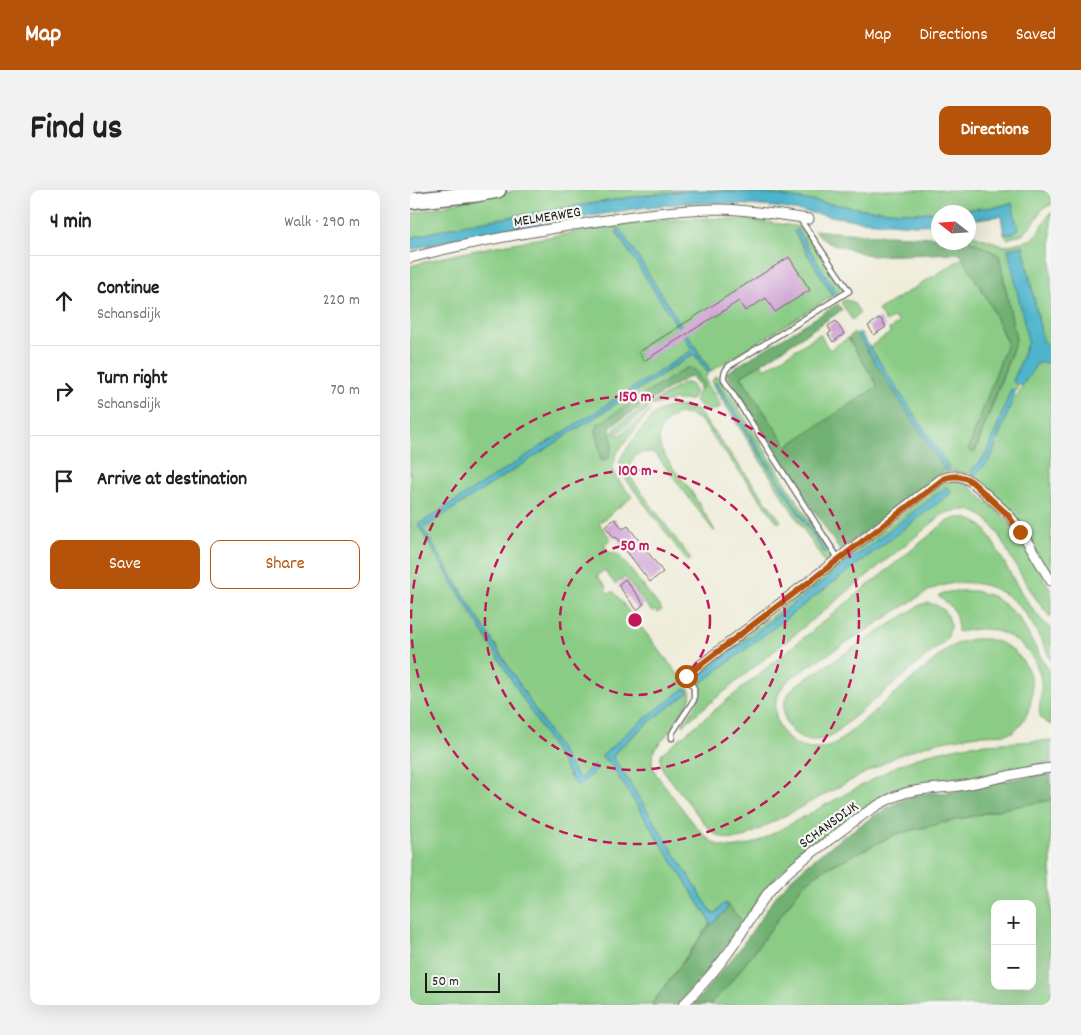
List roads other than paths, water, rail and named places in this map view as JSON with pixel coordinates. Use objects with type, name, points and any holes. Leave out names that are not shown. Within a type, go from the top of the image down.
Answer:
[{"type":"highway","points":[[410,201],[434,190]]},
{"type":"highway","points":[[410,201],[446,190]]},
{"type":"highway","points":[[410,201],[498,190]]},
{"type":"street","name":"MELMERWEG","points":[[410,258],[432,251],[512,236],[650,213],[723,209],[755,211],[809,219]]},
{"type":"street","points":[[686,676],[940,480],[950,476],[960,476],[968,479],[1011,518],[1051,581]]},
{"type":"street","name":"SCHANSDIJK","points":[[683,1005],[705,983],[728,953],[762,901],[782,877],[876,806],[904,793],[964,786],[1009,775],[1051,768]]},
{"type":"lane","points":[[799,218],[849,291],[729,366],[724,380],[838,559]]},
{"type":"lane","points":[[672,738],[674,730],[694,700],[694,688],[686,676]]},
{"type":"water","points":[[685,191],[776,195],[863,209],[916,213],[931,212],[931,224],[861,221],[775,207],[719,203],[685,203],[640,208],[463,237],[410,250],[410,238],[461,225],[638,196]]},
{"type":"water","points":[[1012,203],[1018,230],[1011,234],[1004,234],[1001,216],[976,219],[976,208],[996,207]]},
{"type":"water","points":[[618,229],[620,229],[711,372],[708,373],[696,355],[693,354],[423,529],[577,777],[581,778],[593,765],[596,766],[596,770],[579,786],[573,781],[419,527],[419,524],[691,351],[692,349],[617,233]]},
{"type":"water","points":[[797,229],[837,294],[833,296],[794,231]]},
{"type":"water","points":[[1023,246],[1043,342],[1051,346],[1051,363],[1041,362],[1036,365],[1022,386],[1013,382],[1028,341],[1008,249]]},
{"type":"water","points":[[860,332],[950,469],[946,471],[857,334]]},
{"type":"water","points":[[716,382],[826,553],[824,553],[714,384]]},
{"type":"water","points":[[1011,389],[1016,391],[991,457],[976,474],[973,474],[971,470],[988,452]]},
{"type":"water","points":[[946,487],[949,488],[951,493],[701,683],[696,680],[700,675]]},
{"type":"water","points":[[684,689],[688,692],[686,695],[635,734],[613,757],[713,914],[724,903],[728,905],[726,910],[712,925],[608,760],[604,760],[602,757],[630,730]]}]
